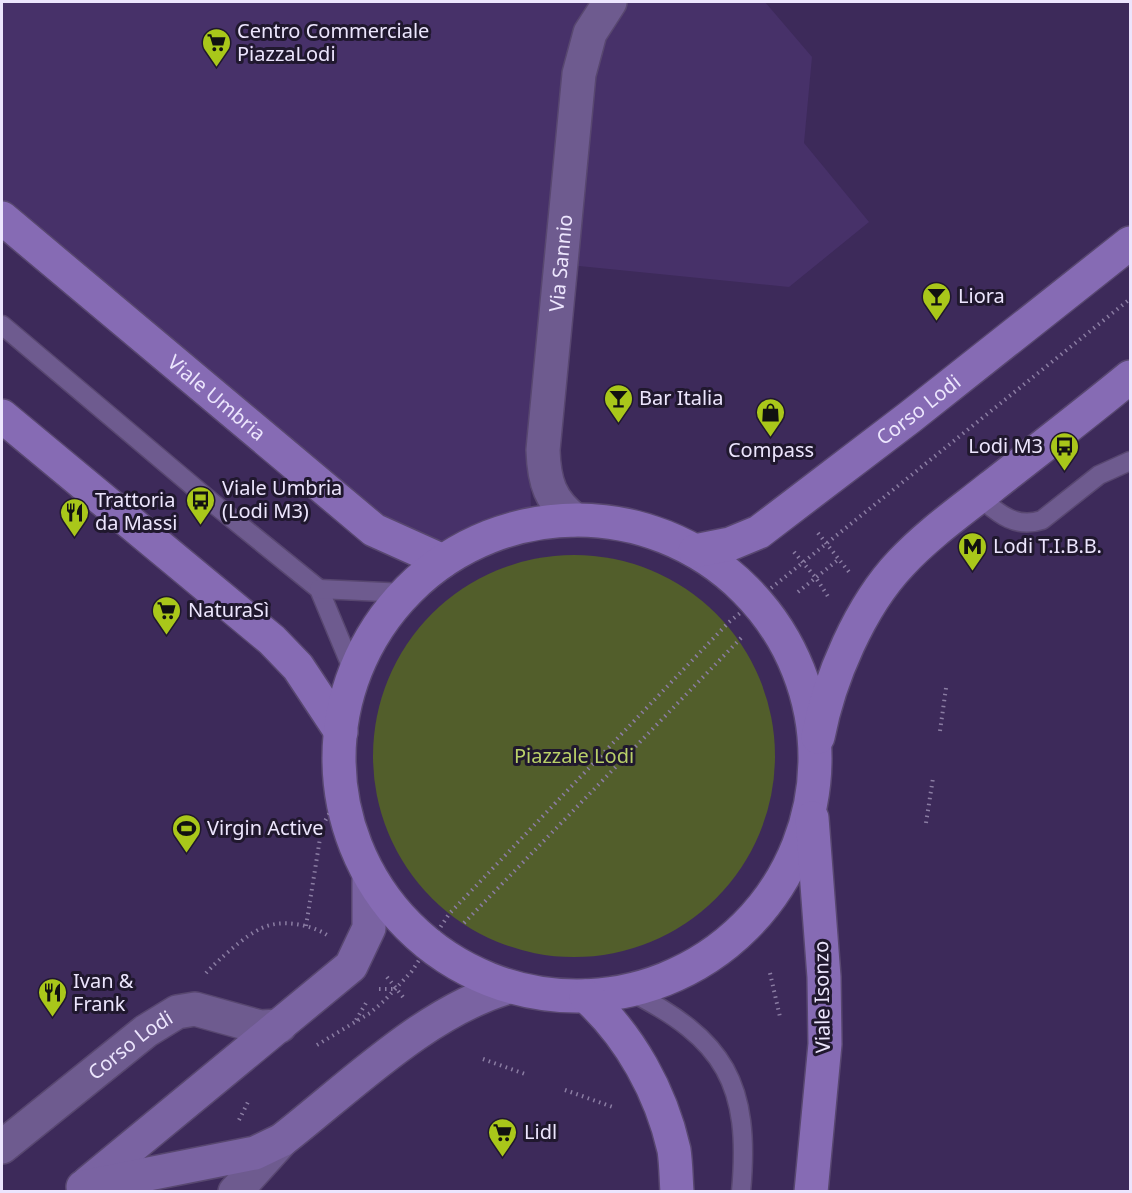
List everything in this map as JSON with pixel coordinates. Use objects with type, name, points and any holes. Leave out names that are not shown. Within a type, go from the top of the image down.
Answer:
[{"type":"main road","name":"Viale Umbria","points":[[2,218],[374,530],[443,561]]},
{"type":"main road","name":"Corso Lodi","points":[[695,551],[730,544],[759,532],[1131,243]]},
{"type":"main road","points":[[815,754],[805,690],[794,660],[778,631],[756,601],[728,573],[695,551],[664,536],[635,527],[575,520],[546,522],[503,531],[478,541],[443,561],[406,592],[373,635],[354,673],[341,732],[339,762],[349,827],[369,875],[396,914],[429,945],[470,972],[509,987],[542,994],[586,996],[629,991],[663,980],[704,959],[731,940],[755,916],[788,867],[810,802],[822,716],[835,675],[872,602],[900,564],[979,497],[1131,377]]},
{"type":"main road","points":[[2,416],[272,640],[298,667],[341,732]]},
{"type":"main road","name":"Viale Isonzo","points":[[810,802],[824,977],[825,1044],[811,1191]]},
{"type":"main road","points":[[80,1189],[338,979],[357,956],[369,928],[369,875]]},
{"type":"main road","points":[[80,1189],[255,1153],[282,1140],[427,1027],[483,995],[509,987]]},
{"type":"main road","points":[[586,996],[605,1013],[635,1053],[665,1120],[674,1152],[677,1191]]},
{"type":"street","name":"Via Sannio","points":[[575,520],[562,510],[551,494],[544,474],[543,450],[579,74],[590,33],[610,2]]},
{"type":"street","name":"Corso Lodi","points":[[2,1147],[146,1031],[184,1010],[205,1011],[260,1027],[280,1026]]},
{"type":"street","points":[[235,1191],[282,1140]]},
{"type":"lane","points":[[2,325],[214,504],[320,588],[354,673]]},
{"type":"lane","points":[[979,497],[1001,515],[1014,522],[1034,523],[1042,520],[1099,475],[1131,461]]},
{"type":"lane","points":[[320,588],[406,592]]},
{"type":"lane","points":[[629,991],[685,1024],[709,1045],[728,1071],[744,1136],[741,1191]]},
{"type":"path","points":[[313,1048],[370,1013],[396,988],[412,971],[457,905],[729,622],[1131,299]]},
{"type":"path","points":[[813,526],[852,576]]},
{"type":"path","points":[[759,532],[783,540],[816,578],[833,604]]},
{"type":"path","points":[[798,592],[839,559]]},
{"type":"path","points":[[464,923],[742,637]]},
{"type":"path","points":[[940,731],[946,688]]},
{"type":"path","points":[[926,823],[933,778]]},
{"type":"path","points":[[306,926],[322,825],[342,792]]},
{"type":"path","points":[[184,1010],[196,984],[202,977],[260,928],[272,925],[306,926],[317,929],[333,943]]},
{"type":"path","points":[[384,974],[408,1003]]},
{"type":"path","points":[[770,974],[780,1017]]},
{"type":"path","points":[[483,1059],[525,1074]]},
{"type":"path","points":[[565,1090],[613,1107]]},
{"type":"path","points":[[235,1130],[252,1096]]},
{"type":"shaded area","points":[[2,2],[765,2],[812,57],[804,143],[869,222],[789,287],[549,263],[530,438],[531,520],[494,529],[431,561],[2,201]]},
{"type":"green space","name":"Piazzale Lodi","points":[[574,555],[613,559],[651,570],[686,589],[716,614],[741,644],[760,679],[771,717],[775,756],[771,795],[760,833],[741,868],[716,898],[686,923],[651,942],[613,953],[574,957],[535,953],[497,942],[462,923],[432,898],[407,868],[388,833],[377,795],[373,756],[377,717],[388,679],[407,644],[432,614],[462,589],[497,570],[535,559]]},
{"type":"place","name":"Centro Commerciale PiazzaLodi","points":[[216,68]]},
{"type":"place","name":"Liora","points":[[937,322]]},
{"type":"place","name":"Bar Italia","points":[[618,424]]},
{"type":"place","name":"Compass","points":[[771,438]]},
{"type":"place","name":"Lodi M3","points":[[1064,472]]},
{"type":"place","name":"Viale Umbria (Lodi M3)","points":[[201,526]]},
{"type":"place","name":"Trattoria da Massi","points":[[74,538]]},
{"type":"place","name":"Lodi T.I.B.B.","points":[[972,572]]},
{"type":"place","name":"NaturaSì","points":[[167,636]]},
{"type":"place","name":"Virgin Active","points":[[186,854]]},
{"type":"place","name":"Ivan & Frank","points":[[52,1018]]},
{"type":"place","name":"Lidl","points":[[503,1158]]}]
